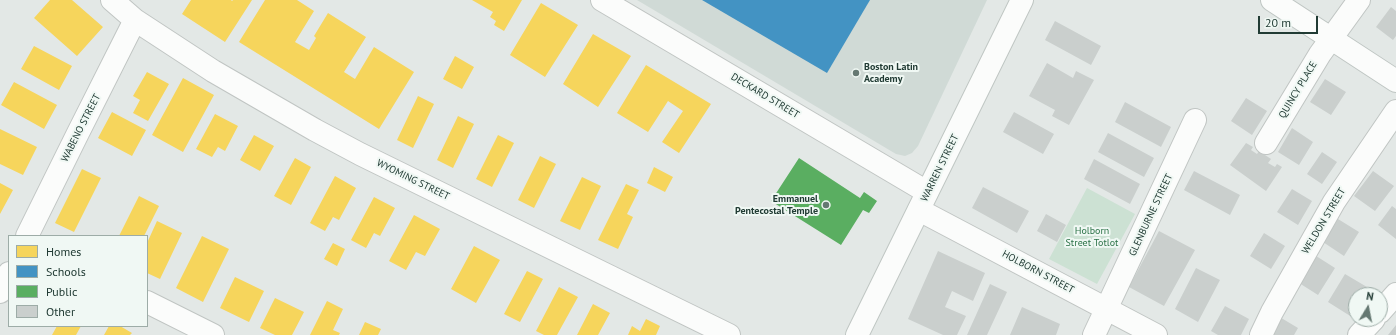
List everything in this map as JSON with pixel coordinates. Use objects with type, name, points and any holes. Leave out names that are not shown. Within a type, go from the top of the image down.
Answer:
[{"type":"street","name":"WYOMING STREET","points":[[112,0],[135,20],[213,71],[315,130],[360,154],[729,335]]},
{"type":"street","name":"DECKARD STREET","points":[[602,0],[923,201]]},
{"type":"street","name":"WARREN STREET","points":[[857,335],[1022,0]]},
{"type":"street","points":[[1272,0],[1396,81]]},
{"type":"street","name":"QUINCY PLACE","points":[[1266,143],[1331,38],[1359,0]]},
{"type":"street","name":"WABENO STREET","points":[[27,235],[135,20]]},
{"type":"street","name":"WELDON STREET","points":[[1261,335],[1272,312],[1334,202],[1396,111]]},
{"type":"street","name":"GLENBURNE STREET","points":[[1094,335],[1195,120]]},
{"type":"street","name":"HOLBORN STREET","points":[[923,201],[1107,309],[1156,335]]},
{"type":"street","points":[[0,292],[8,275]]},
{"type":"street","points":[[1388,303],[1396,294]]},
{"type":"street","points":[[148,302],[213,335]]},
{"type":"street","points":[[1359,335],[1366,327]]},
{"type":"shaded area","name":"Boston Latin Academy","points":[[637,0],[987,0],[918,146],[912,153],[905,156],[896,154]]},
{"type":"green space","name":"Holborn Street Totlot","points":[[1087,188],[1135,214],[1097,284],[1049,259]]},
{"type":"building: Homes","points":[[50,0],[72,0],[103,27],[77,56],[34,18]]},
{"type":"building: Homes","points":[[191,0],[252,0],[225,42],[182,14]]},
{"type":"building: Homes","points":[[265,0],[297,0],[314,11],[295,42],[309,50],[316,38],[314,36],[328,13],[366,37],[344,72],[355,79],[374,47],[414,72],[379,129],[239,42]]},
{"type":"building: Homes","points":[[472,0],[522,0],[504,31],[494,25],[496,21],[490,17],[493,12]]},
{"type":"building: Homes","points":[[541,3],[578,25],[545,77],[510,55]]},
{"type":"building: Homes","points":[[593,34],[631,56],[598,107],[563,84]]},
{"type":"building: Homes","points":[[34,46],[72,66],[59,90],[21,69]]},
{"type":"building: Homes","points":[[455,56],[474,67],[462,89],[443,79]]},
{"type":"building: Homes","points":[[646,65],[711,104],[679,153],[662,142],[683,111],[668,101],[648,132],[617,113]]},
{"type":"building: Homes","points":[[147,72],[169,84],[148,121],[133,113],[140,100],[133,96]]},
{"type":"building: Homes","points":[[183,78],[214,95],[183,152],[152,135]]},
{"type":"building: Homes","points":[[14,82],[57,105],[44,129],[1,105]]},
{"type":"building: Homes","points":[[418,96],[434,104],[413,148],[397,140]]},
{"type":"building: Homes","points":[[112,112],[146,130],[132,156],[98,138]]},
{"type":"building: Homes","points":[[215,114],[238,126],[225,151],[218,147],[212,157],[196,149]]},
{"type":"building: Homes","points":[[458,116],[474,124],[453,168],[437,160]]},
{"type":"building: Homes","points":[[0,129],[37,147],[23,175],[0,164]]},
{"type":"building: Homes","points":[[254,135],[274,146],[260,171],[240,160]]},
{"type":"building: Homes","points":[[498,135],[514,143],[492,187],[476,179]]},
{"type":"building: Homes","points":[[540,156],[556,164],[534,208],[518,200]]},
{"type":"building: Homes","points":[[295,158],[311,167],[291,205],[274,196]]},
{"type":"building: Homes","points":[[654,167],[673,177],[665,192],[647,183]]},
{"type":"building: Homes","points":[[82,169],[101,178],[74,232],[55,223]]},
{"type":"building: Homes","points":[[335,176],[356,188],[339,220],[333,217],[325,231],[310,223]]},
{"type":"building: Homes","points":[[582,177],[601,186],[580,230],[560,221]]},
{"type":"building: Homes","points":[[0,183],[13,190],[0,214]]},
{"type":"building: Homes","points":[[626,184],[639,190],[627,214],[633,217],[618,249],[598,240]]},
{"type":"building: Homes","points":[[139,196],[159,206],[144,235],[120,235]]},
{"type":"building: Homes","points":[[374,197],[395,208],[380,236],[374,233],[366,248],[351,240]]},
{"type":"building: Homes","points":[[414,215],[440,229],[425,256],[416,252],[406,270],[389,261]]},
{"type":"building: Homes","points":[[157,221],[182,233],[160,279],[148,273],[148,241]]},
{"type":"building: Homes","points":[[202,236],[229,249],[203,302],[176,288]]},
{"type":"building: Homes","points":[[333,243],[345,249],[337,266],[324,259]]},
{"type":"building: Homes","points":[[474,246],[500,260],[476,303],[451,289]]},
{"type":"building: Homes","points":[[527,271],[543,279],[520,322],[504,314]]},
{"type":"building: Homes","points":[[235,277],[264,291],[249,322],[220,308]]},
{"type":"building: Homes","points":[[559,287],[578,297],[557,335],[544,335],[536,331]]},
{"type":"building: Homes","points":[[275,298],[304,312],[292,335],[275,335],[260,328]]},
{"type":"building: Homes","points":[[327,301],[343,309],[333,330],[340,333],[339,335],[310,335]]},
{"type":"building: Homes","points":[[593,304],[610,313],[598,335],[577,335]]},
{"type":"building: Homes","points":[[646,319],[660,326],[656,335],[628,335],[632,326],[640,331]]},
{"type":"building: Homes","points":[[365,322],[381,329],[378,335],[359,335]]},
{"type":"building: Homes","points":[[56,327],[80,327],[76,335],[52,335]]},
{"type":"building: Homes","points":[[108,327],[122,327],[132,333],[130,335],[104,335]]},
{"type":"building: Schools","points":[[702,0],[870,0],[827,73]]},
{"type":"building: Public","name":"Emmanuel Pentecostal Temple","points":[[799,158],[860,198],[864,192],[877,201],[869,213],[863,210],[841,245],[771,201]]},
{"type":"building: Other","points":[[1391,7],[1396,11],[1396,36],[1393,40],[1376,27]]},
{"type":"building: Other","points":[[1055,21],[1101,46],[1091,65],[1045,40]]},
{"type":"building: Other","points":[[1047,63],[1073,78],[1076,71],[1094,80],[1069,125],[1052,116],[1055,110],[1029,96]]},
{"type":"building: Other","points":[[1325,79],[1346,92],[1331,115],[1310,102]]},
{"type":"building: Other","points":[[1246,98],[1267,111],[1252,135],[1231,121]]},
{"type":"building: Other","points":[[1125,102],[1171,127],[1161,147],[1115,122]]},
{"type":"building: Other","points":[[1014,112],[1054,134],[1043,154],[1003,132]]},
{"type":"building: Other","points":[[1292,128],[1313,142],[1299,165],[1278,152]]},
{"type":"building: Other","points":[[1108,133],[1154,158],[1144,177],[1098,152]]},
{"type":"building: Other","points":[[1246,143],[1253,147],[1251,150],[1257,154],[1259,151],[1271,159],[1268,163],[1275,167],[1277,164],[1282,167],[1266,191],[1230,165]]},
{"type":"building: Other","points":[[1322,152],[1337,162],[1322,184],[1307,174]]},
{"type":"building: Other","points":[[1094,159],[1140,184],[1130,204],[1084,179]]},
{"type":"building: Other","points":[[1194,171],[1240,195],[1230,215],[1184,190]]},
{"type":"building: Other","points":[[1373,171],[1394,186],[1375,211],[1354,196]]},
{"type":"building: Other","points":[[983,187],[1029,211],[1017,233],[972,208]]},
{"type":"building: Other","points":[[1292,189],[1312,201],[1298,225],[1277,212]]},
{"type":"building: Other","points":[[1392,206],[1396,209],[1396,239],[1378,225]]},
{"type":"building: Other","points":[[1046,214],[1066,225],[1057,242],[1037,231]]},
{"type":"building: Other","points":[[1338,219],[1359,232],[1344,256],[1323,242]]},
{"type":"building: Other","points":[[1159,231],[1195,250],[1164,306],[1129,287]]},
{"type":"building: Other","points":[[1264,233],[1285,246],[1271,269],[1250,256]]},
{"type":"building: Other","points":[[938,251],[985,273],[973,301],[952,291],[945,307],[966,316],[957,335],[943,335],[908,319]]},
{"type":"building: Other","points":[[1313,254],[1335,268],[1318,295],[1296,281]]},
{"type":"building: Other","points":[[1196,268],[1220,280],[1198,322],[1175,309]]},
{"type":"building: Other","points":[[1345,274],[1367,287],[1348,287],[1348,315],[1328,302]]},
{"type":"building: Other","points":[[990,284],[1007,292],[987,335],[967,335]]},
{"type":"building: Other","points":[[1225,306],[1249,319],[1241,335],[1218,335],[1211,331]]},
{"type":"building: Other","points":[[1022,307],[1060,324],[1056,335],[1010,335]]},
{"type":"building: Other","points":[[1278,316],[1298,328],[1294,335],[1266,335]]},
{"type":"building: Other","points":[[1396,325],[1396,335],[1388,335]]},
{"type":"place","name":"Boston Latin Academy","points":[[856,73]]},
{"type":"place","name":"Emmanuel Pentecostal Temple","points":[[826,205]]}]
